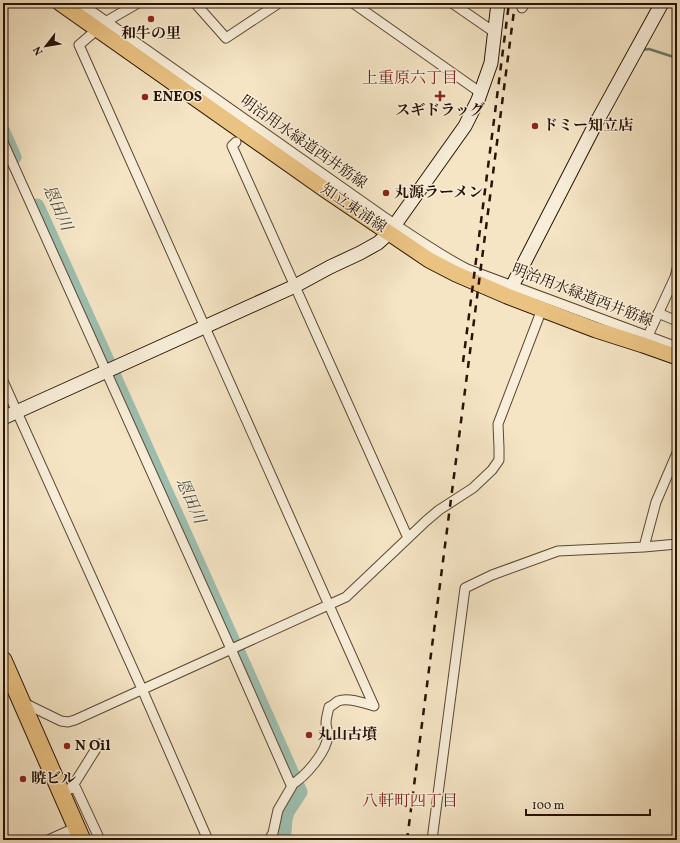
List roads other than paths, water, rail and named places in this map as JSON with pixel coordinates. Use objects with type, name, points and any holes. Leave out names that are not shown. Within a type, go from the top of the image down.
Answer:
[{"type":"highway","points":[[3,660],[22,702],[69,790],[80,834]]},
{"type":"main road","name":"知立東浦線","points":[[60,3],[102,25],[327,191],[392,228],[436,264],[456,274],[510,291],[542,309],[596,330],[645,341],[677,357]]},
{"type":"street","points":[[80,3],[102,25]]},
{"type":"street","points":[[138,3],[102,25],[79,45],[374,706],[362,702],[346,700],[338,701],[329,707],[326,722],[328,735],[325,747],[317,760],[292,786],[278,810],[273,833],[269,840]]},
{"type":"street","points":[[195,3],[226,38],[279,3]]},
{"type":"street","points":[[353,3],[481,93]]},
{"type":"street","points":[[452,3],[494,32]]},
{"type":"street","points":[[3,418],[295,286],[378,243],[392,228],[465,126],[478,100],[491,63],[498,3]]},
{"type":"street","points":[[510,291],[591,132],[662,3]]},
{"type":"street","points":[[3,142],[231,649],[294,783]]},
{"type":"street","points":[[236,142],[232,146],[408,538]]},
{"type":"street","points":[[645,341],[677,269]]},
{"type":"street","name":"明治用水緑道西井筋線","points":[[510,291],[645,341],[677,346]]},
{"type":"street","points":[[22,702],[61,721],[68,722],[75,720],[346,597],[426,521],[439,510],[473,488],[492,470],[499,460],[500,448],[498,424],[542,309]]},
{"type":"street","points":[[658,314],[677,321]]},
{"type":"street","points":[[3,381],[142,689],[208,840]]},
{"type":"street","points":[[644,547],[656,502],[677,453]]},
{"type":"street","points":[[432,840],[465,588],[492,575],[558,551],[677,544]]},
{"type":"street","points":[[99,744],[69,790],[100,840]]},
{"type":"street","points":[[48,840],[80,834]]},
{"type":"waterway","points":[[642,50],[649,49],[677,58]]},
{"type":"waterway","name":"恩田川","points":[[3,132],[14,157]]},
{"type":"waterway","name":"恩田川","points":[[37,206],[109,365]]},
{"type":"waterway","name":"恩田川","points":[[112,372],[234,644]]},
{"type":"waterway","name":"恩田川","points":[[237,650],[300,792],[287,812],[284,832],[280,840]]},
{"type":"railway","points":[[463,362],[509,3]]},
{"type":"railway","points":[[407,840],[515,3]]},
{"type":"place","name":"和牛の里","points":[[151,19]]},
{"type":"place","name":"スギドラッグ","points":[[440,96]]},
{"type":"place","name":"ENEOS","points":[[145,97]]},
{"type":"place","name":"ドミー知立店","points":[[535,126]]},
{"type":"place","name":"丸源ラーメン","points":[[386,193]]},
{"type":"place","name":"丸山古墳","points":[[309,735]]},
{"type":"place","name":"N Oil","points":[[67,746]]},
{"type":"place","name":"暁ビル","points":[[23,779]]},
{"type":"district","name":"上重原六丁目","points":[[410,79]]},
{"type":"district","name":"八軒町四丁目","points":[[410,802]]}]
